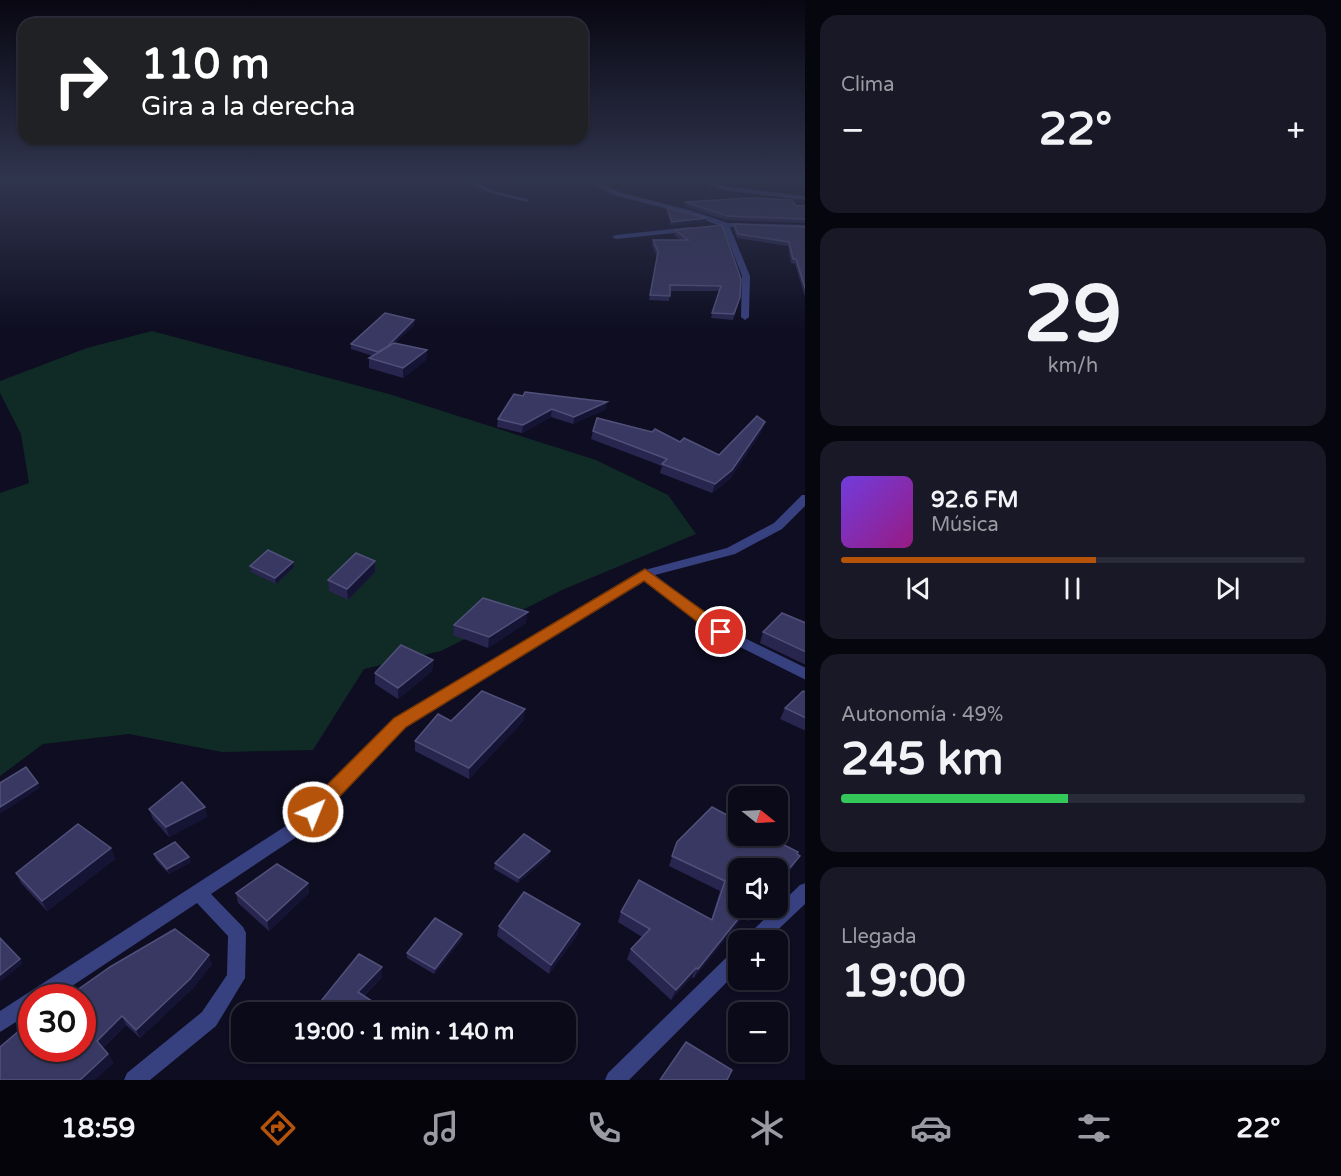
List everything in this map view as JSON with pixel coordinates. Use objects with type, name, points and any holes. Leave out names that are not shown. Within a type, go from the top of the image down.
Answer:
[{"type":"street","points":[[616,237],[676,230]]},
{"type":"street","points":[[728,230],[746,276],[745,317]]},
{"type":"street","points":[[58,984],[298,827],[400,722],[645,574],[731,551],[778,526],[805,499]]},
{"type":"street","points":[[645,574],[721,632],[805,674]]},
{"type":"street","points":[[134,1080],[209,1018],[236,978],[237,933],[198,892]]},
{"type":"street","points":[[765,930],[805,892]]},
{"type":"street","points":[[615,1080],[728,968]]},
{"type":"street","points":[[0,1022],[18,1010]]},
{"type":"green space","points":[[152,331],[389,394],[596,460],[668,495],[696,534],[562,590],[441,651],[364,669],[313,750],[222,752],[129,734],[43,744],[0,776],[0,493],[29,483],[21,434],[0,393],[0,381],[87,348]]},
{"type":"building","points":[[676,230],[724,230],[741,279],[740,297],[734,314],[712,313],[721,286],[670,285],[670,296],[650,295],[658,252],[653,240],[688,240]]},
{"type":"building","points":[[737,230],[805,230],[805,288],[796,259],[793,259],[789,242],[738,234]]},
{"type":"building","points":[[385,313],[414,320],[387,347],[378,352],[351,344]]},
{"type":"building","points":[[394,343],[427,350],[403,368],[369,358]]},
{"type":"building","points":[[525,392],[607,402],[574,417],[552,409],[523,425],[498,419],[514,394],[523,396]]},
{"type":"building","points":[[757,416],[765,422],[732,470],[715,484],[662,464],[667,459],[593,431],[597,418],[652,432],[655,429],[680,442],[684,438],[719,455]]},
{"type":"building","points":[[268,550],[293,562],[275,578],[250,566]]},
{"type":"building","points":[[356,553],[375,561],[347,589],[328,580]]},
{"type":"building","points":[[483,598],[528,612],[489,637],[454,625]]},
{"type":"building","points":[[782,613],[805,623],[805,652],[763,632]]},
{"type":"building","points":[[401,645],[433,660],[398,688],[375,673]]},
{"type":"building","points":[[482,691],[525,709],[469,768],[415,741],[438,714],[451,721]]},
{"type":"building","points":[[803,691],[805,692],[805,718],[785,708]]},
{"type":"building","points":[[26,767],[38,783],[0,807],[0,783]]},
{"type":"building","points":[[182,782],[205,807],[166,827],[149,809]]},
{"type":"building","points":[[712,807],[728,816],[728,846],[786,846],[798,852],[800,856],[788,870],[788,858],[728,858],[728,918],[739,918],[698,969],[696,968],[676,990],[631,949],[650,929],[621,912],[639,880],[712,920],[725,881],[672,856],[677,842]]},
{"type":"building","points":[[78,824],[111,848],[42,901],[16,873]]},
{"type":"building","points":[[524,834],[550,851],[519,878],[495,863]]},
{"type":"building","points":[[175,842],[189,857],[167,869],[154,854]]},
{"type":"building","points":[[277,864],[308,883],[267,921],[236,893]]},
{"type":"building","points":[[524,892],[580,924],[551,965],[499,926]]},
{"type":"building","points":[[435,918],[462,934],[435,969],[407,953]]},
{"type":"building","points":[[175,929],[209,955],[190,979],[136,1030],[122,1016],[97,1041],[108,1054],[80,1080],[0,1080],[0,1047],[18,1032],[18,1062],[96,1062],[96,984],[86,984]]},
{"type":"building","points":[[0,938],[20,959],[0,975]]},
{"type":"building","points":[[359,954],[382,967],[358,992],[373,1002],[320,1002]]},
{"type":"building","points":[[686,1042],[732,1070],[727,1080],[660,1080]]},
{"type":"route","points":[[313,812],[400,722],[645,574],[721,632]]}]
